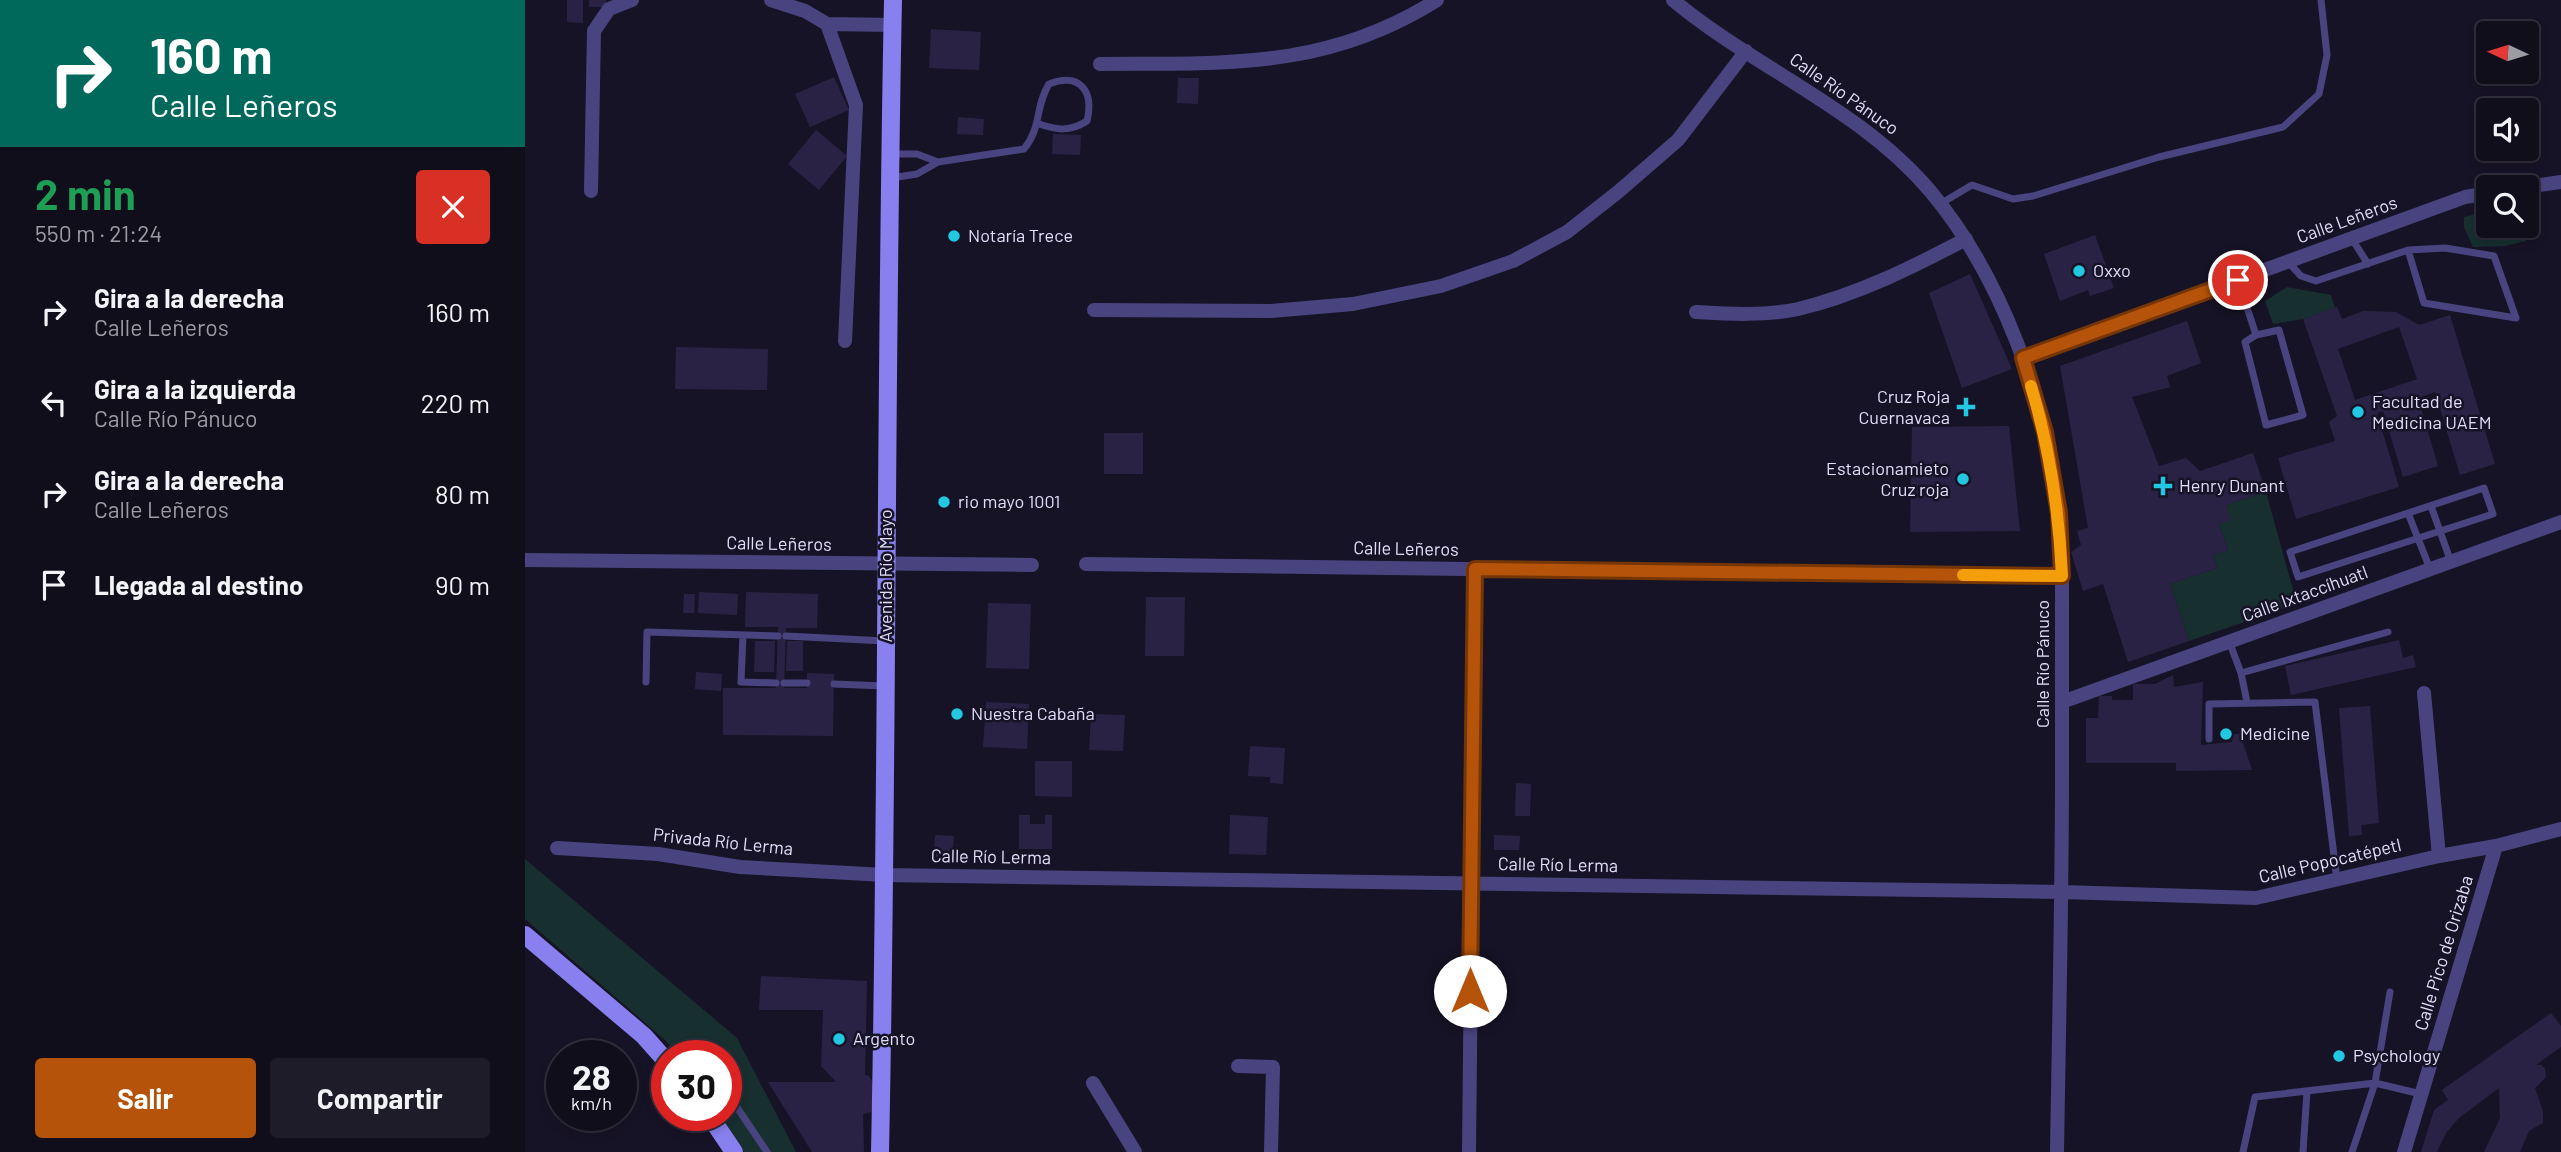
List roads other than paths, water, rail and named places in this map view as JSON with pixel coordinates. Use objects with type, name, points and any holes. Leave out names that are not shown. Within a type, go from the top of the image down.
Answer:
[{"type":"street","points":[[591,191],[594,31],[610,9],[632,0]]},
{"type":"street","points":[[771,0],[805,11],[827,24],[893,25]]},
{"type":"street","name":"Avenida Río Mayo","points":[[880,1152],[885,875],[885,565],[894,0]]},
{"type":"street","points":[[1100,64],[1248,63],[1315,53],[1364,37],[1437,0]]},
{"type":"street","name":"Calle Río Pánuco","points":[[1673,0],[1834,107],[1890,149],[1940,204],[1966,239],[2023,358],[2047,445],[2059,513],[2062,576],[2057,1152]]},
{"type":"street","points":[[827,24],[856,105],[845,341]]},
{"type":"street","points":[[1094,310],[1271,311],[1353,304],[1441,286],[1513,261],[1567,232],[1678,139],[1746,51]]},
{"type":"street","points":[[2539,185],[2561,181]]},
{"type":"street","name":"Calle Leñeros","points":[[2023,358],[2465,197],[2476,196]]},
{"type":"street","points":[[1696,313],[1741,314],[1797,309],[1895,276],[1966,239]]},
{"type":"street","name":"Calle Ixtaccíhuatl","points":[[2062,702],[2561,522]]},
{"type":"street","name":"Calle Leñeros","points":[[525,560],[1032,565]]},
{"type":"street","name":"Calle Leñeros","points":[[1086,564],[2062,576]]},
{"type":"street","points":[[1469,1152],[1475,569]]},
{"type":"street","points":[[2424,693],[2439,856]]},
{"type":"street","name":"Calle Popocatépetl","points":[[2061,892],[2256,898],[2439,856],[2496,846],[2561,829]]},
{"type":"street","name":"Calle Pico de Orizaba","points":[[2404,1152],[2496,846]]},
{"type":"street","name":"Privada Río Lerma","points":[[557,848],[658,854],[740,867],[885,875]]},
{"type":"street","name":"Calle Río Lerma","points":[[885,875],[2061,892]]},
{"type":"street","points":[[525,935],[651,1044]]},
{"type":"street","points":[[1238,1066],[1273,1067],[1271,1152]]},
{"type":"street","points":[[1093,1083],[1135,1152]]},
{"type":"street","points":[[720,1131],[734,1152]]},
{"type":"lane","points":[[1940,204],[1972,185],[2013,199],[2033,196],[2159,157],[2283,127],[2319,94],[2327,55],[2321,0]]},
{"type":"lane","points":[[890,178],[917,174],[938,162],[1024,149],[1034,138],[1039,124],[1042,95],[1049,83],[1071,80],[1082,86],[1091,104],[1087,121],[1077,128],[1063,131],[1039,124]]},
{"type":"lane","points":[[890,154],[917,154],[938,162]]},
{"type":"lane","points":[[2352,239],[2368,264]]},
{"type":"lane","points":[[2288,262],[2301,276],[2316,281],[2408,250],[2445,248],[2494,256],[2516,318],[2424,303],[2408,250]]},
{"type":"lane","points":[[2238,280],[2256,335]]},
{"type":"lane","points":[[2279,330],[2303,415],[2266,425],[2245,342],[2256,335],[2279,330]]},
{"type":"lane","points":[[2484,488],[2493,514],[2298,577],[2290,552],[2431,506],[2484,488]]},
{"type":"lane","points":[[2431,506],[2451,562]]},
{"type":"lane","points":[[2408,513],[2430,569]]},
{"type":"lane","points":[[646,682],[647,632],[885,641]]},
{"type":"lane","points":[[2241,673],[2388,632]]},
{"type":"lane","points":[[743,635],[741,682],[807,683]]},
{"type":"lane","points":[[2229,641],[2241,673],[2247,702]]},
{"type":"lane","points":[[834,684],[885,686]]},
{"type":"lane","points":[[2210,739],[2209,704],[2315,702],[2337,880]]},
{"type":"lane","points":[[2352,1152],[2375,1083],[2390,992]]},
{"type":"lane","points":[[2243,1152],[2255,1097],[2375,1083],[2421,1094]]},
{"type":"lane","points":[[2303,1152],[2307,1091]]},
{"type":"lane","points":[[742,1115],[767,1152]]},
{"type":"place","name":"Notaría Trece","points":[[954,236]]},
{"type":"place","name":"Oxxo","points":[[2079,271]]},
{"type":"place","name":"Cruz Roja Cuernavaca","points":[[1966,407]]},
{"type":"place","name":"Facultad de Medicina UAEM","points":[[2358,412]]},
{"type":"place","name":"Estacionamieto Cruz roja","points":[[1963,479]]},
{"type":"place","name":"Henry Dunant","points":[[2163,486]]},
{"type":"place","name":"rio mayo 1001","points":[[944,502]]},
{"type":"place","name":"Nuestra Cabaña","points":[[957,714]]},
{"type":"place","name":"Medicine","points":[[2226,734]]},
{"type":"place","name":"Argento","points":[[839,1039]]},
{"type":"place","name":"Psychology","points":[[2339,1056]]}]
